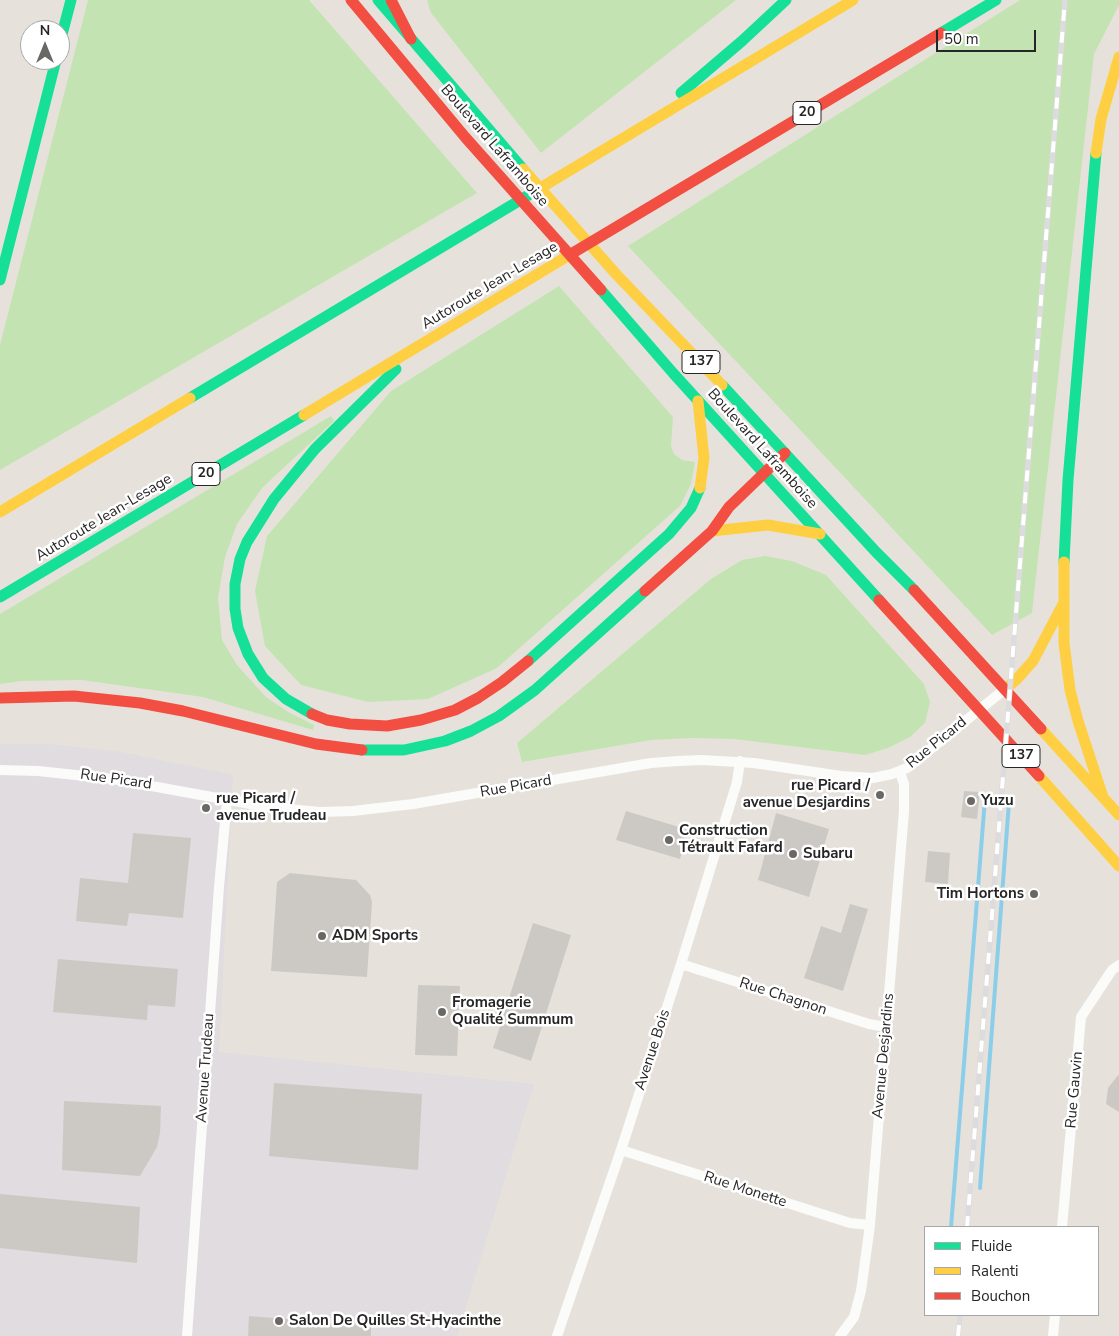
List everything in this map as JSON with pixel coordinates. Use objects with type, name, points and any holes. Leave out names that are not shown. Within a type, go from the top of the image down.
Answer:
[{"type":"main road","points":[[66,20],[71,0]]},
{"type":"main road","name":"Boulevard Laframboise","points":[[351,0],[420,85],[496,173],[698,401],[979,709],[1119,866]]},
{"type":"main road","name":"Boulevard Laframboise","points":[[378,0],[616,274],[876,552],[930,606],[1119,815]]},
{"type":"main road","points":[[391,0],[411,39]]},
{"type":"main road","points":[[634,132],[742,42],[786,0]]},
{"type":"main road","points":[[0,512],[853,0]]},
{"type":"main road","name":"Autoroute Jean-Lesage","points":[[0,597],[996,0]]},
{"type":"main road","points":[[1102,797],[1070,690],[1064,643],[1063,603],[1066,510],[1093,172],[1101,119],[1119,57]]},
{"type":"main road","points":[[0,280],[53,70]]},
{"type":"main road","points":[[413,351],[320,444],[281,489],[249,538],[240,559],[236,576],[234,601],[236,618],[244,646],[257,670],[277,692],[296,706],[316,716],[338,722],[363,726],[392,725],[432,718],[455,710],[502,682],[570,623],[669,534],[694,503],[701,485],[704,464],[698,401]]},
{"type":"main road","points":[[0,698],[74,696],[140,703],[183,711],[340,749],[384,751],[426,746],[445,741],[471,731],[518,703],[712,531],[729,507],[784,453]]},
{"type":"main road","points":[[712,531],[768,525],[820,534]]},
{"type":"main road","points":[[1005,689],[1033,661],[1063,603]]},
{"type":"street","name":"Rue Picard","points":[[0,770],[38,771],[113,779],[300,811],[354,811],[453,798],[658,762],[740,761],[859,777],[880,777],[900,772],[917,761],[1005,689]]},
{"type":"street","name":"Avenue Bois","points":[[558,1336],[681,964],[737,782],[740,761]]},
{"type":"street","name":"Avenue Desjardins","points":[[840,1336],[854,1317],[861,1291],[870,1225],[904,812],[904,784],[900,772]]},
{"type":"street","name":"Avenue Trudeau","points":[[187,1336],[219,897],[228,800]]},
{"type":"street","name":"Rue Chagnon","points":[[681,964],[869,1024],[886,1027]]},
{"type":"street","name":"Rue Gauvin","points":[[1062,1226],[1081,1017],[1112,970],[1119,965]]},
{"type":"street","name":"Rue Monette","points":[[621,1150],[850,1223],[870,1225]]},
{"type":"street","points":[[1053,1336],[1055,1316]]},
{"type":"shaded area","points":[[0,744],[49,744],[122,752],[233,775],[219,1052],[534,1084],[457,1336],[0,1336]]},
{"type":"green space","points":[[88,0],[309,0],[477,193],[0,470],[0,345]]},
{"type":"green space","points":[[427,0],[736,0],[541,153],[431,13]]},
{"type":"green space","points":[[1020,0],[1119,0],[1119,5],[1094,54],[1032,613],[992,635],[628,246]]},
{"type":"green space","points":[[559,286],[673,417],[671,446],[674,454],[682,460],[695,462],[691,484],[680,506],[497,668],[428,699],[368,702],[301,685],[265,646],[255,591],[267,536],[391,391]]},
{"type":"green space","points":[[331,416],[334,421],[262,488],[237,524],[225,557],[218,598],[222,640],[237,665],[266,697],[288,712],[314,725],[313,730],[203,697],[82,680],[22,681],[0,684],[0,614]]},
{"type":"green space","points":[[765,556],[792,561],[826,575],[924,684],[930,702],[925,723],[910,737],[888,748],[865,755],[734,739],[691,738],[651,740],[522,762],[517,743],[711,579],[742,560]]},
{"type":"building","name":"Yuzu","points":[[964,791],[980,792],[977,819],[961,817]]},
{"type":"building","points":[[626,811],[689,830],[680,859],[616,840]]},
{"type":"building","name":"Subaru","points":[[776,813],[829,829],[809,897],[758,880]]},
{"type":"building","points":[[133,833],[191,838],[183,918],[129,913],[127,926],[76,921],[80,878],[128,883]]},
{"type":"building","points":[[928,851],[950,853],[948,884],[925,882]]},
{"type":"building","name":"ADM Sports","points":[[290,873],[356,880],[370,895],[372,902],[367,977],[271,971],[277,882]]},
{"type":"building","points":[[850,904],[868,909],[843,991],[804,978],[821,926],[841,933]]},
{"type":"building","points":[[533,923],[571,935],[531,1061],[493,1048]]},
{"type":"building","points":[[58,959],[178,969],[175,1007],[148,1005],[147,1020],[53,1012]]},
{"type":"building","points":[[418,985],[460,986],[457,1056],[415,1055]]},
{"type":"building","points":[[1119,1074],[1119,1112],[1106,1104],[1108,1088]]},
{"type":"building","points":[[274,1083],[422,1094],[418,1170],[269,1156]]},
{"type":"building","points":[[64,1101],[161,1106],[160,1133],[157,1147],[140,1176],[62,1170]]},
{"type":"building","points":[[0,1194],[140,1207],[137,1263],[0,1248]]},
{"type":"building","name":"Salon De Quilles St-Hyacinthe","points":[[249,1316],[371,1326],[371,1336],[248,1336]]},
{"type":"waterway","points":[[951,1226],[985,799]]},
{"type":"waterway","points":[[980,1188],[1009,802]]},
{"type":"railway","points":[[967,1226],[1065,0]]},
{"type":"railway","points":[[958,1336],[960,1316]]},
{"type":"traffic: fast","points":[[66,20],[71,0]]},
{"type":"traffic: fast","points":[[378,0],[523,169]]},
{"type":"traffic: fast","points":[[681,93],[742,41],[786,0]]},
{"type":"traffic: fast","points":[[941,33],[996,0]]},
{"type":"traffic: fast","points":[[0,280],[53,70]]},
{"type":"traffic: fast","points":[[1064,562],[1068,480],[1096,153]]},
{"type":"traffic: fast","points":[[190,398],[537,190]]},
{"type":"traffic: fast","points":[[601,290],[673,373],[879,600]]},
{"type":"traffic: fast","points":[[312,714],[286,699],[263,678],[248,654],[238,628],[235,609],[235,584],[240,559],[247,542],[274,499],[315,449],[396,369]]},
{"type":"traffic: fast","points":[[722,385],[876,552],[914,590]]},
{"type":"traffic: fast","points":[[0,597],[304,415]]},
{"type":"traffic: fast","points":[[528,661],[669,534],[691,508],[700,488]]},
{"type":"traffic: fast","points":[[362,750],[404,750],[445,741],[471,731],[499,716],[535,690],[645,591]]},
{"type":"traffic: slow","points":[[537,190],[853,0]]},
{"type":"traffic: slow","points":[[1096,153],[1101,119],[1119,57]]},
{"type":"traffic: slow","points":[[523,169],[616,274],[722,385]]},
{"type":"traffic: slow","points":[[304,415],[571,254]]},
{"type":"traffic: slow","points":[[0,512],[190,398]]},
{"type":"traffic: slow","points":[[698,401],[704,458],[700,488]]},
{"type":"traffic: slow","points":[[712,531],[768,525],[820,534]]},
{"type":"traffic: slow","points":[[1064,562],[1064,643],[1070,690],[1103,797]]},
{"type":"traffic: slow","points":[[1005,689],[1033,661],[1062,606]]},
{"type":"traffic: slow","points":[[1041,729],[1119,815]]},
{"type":"traffic: slow","points":[[1039,776],[1119,866]]},
{"type":"traffic: jam","points":[[351,0],[465,137],[601,290]]},
{"type":"traffic: jam","points":[[391,0],[411,39]]},
{"type":"traffic: jam","points":[[571,254],[941,33]]},
{"type":"traffic: jam","points":[[645,591],[712,531],[729,507],[785,453]]},
{"type":"traffic: jam","points":[[914,590],[1041,729]]},
{"type":"traffic: jam","points":[[879,600],[1039,776]]},
{"type":"traffic: jam","points":[[312,714],[327,720],[350,724],[387,726],[421,720],[455,710],[478,698],[528,661]]},
{"type":"traffic: jam","points":[[0,698],[74,696],[140,703],[183,711],[316,744],[362,750]]},
{"type":"place","name":"rue Picard / avenue Desjardins","points":[[880,795]]},
{"type":"place","name":"Yuzu","points":[[971,801]]},
{"type":"place","name":"rue Picard / avenue Trudeau","points":[[206,808]]},
{"type":"place","name":"Construction Tétrault Fafard","points":[[669,840]]},
{"type":"place","name":"Subaru","points":[[793,854]]},
{"type":"place","name":"Tim Hortons","points":[[1034,894]]},
{"type":"place","name":"ADM Sports","points":[[322,936]]},
{"type":"place","name":"Fromagerie Qualité Summum","points":[[442,1012]]},
{"type":"place","name":"Salon De Quilles St-Hyacinthe","points":[[279,1321]]}]
